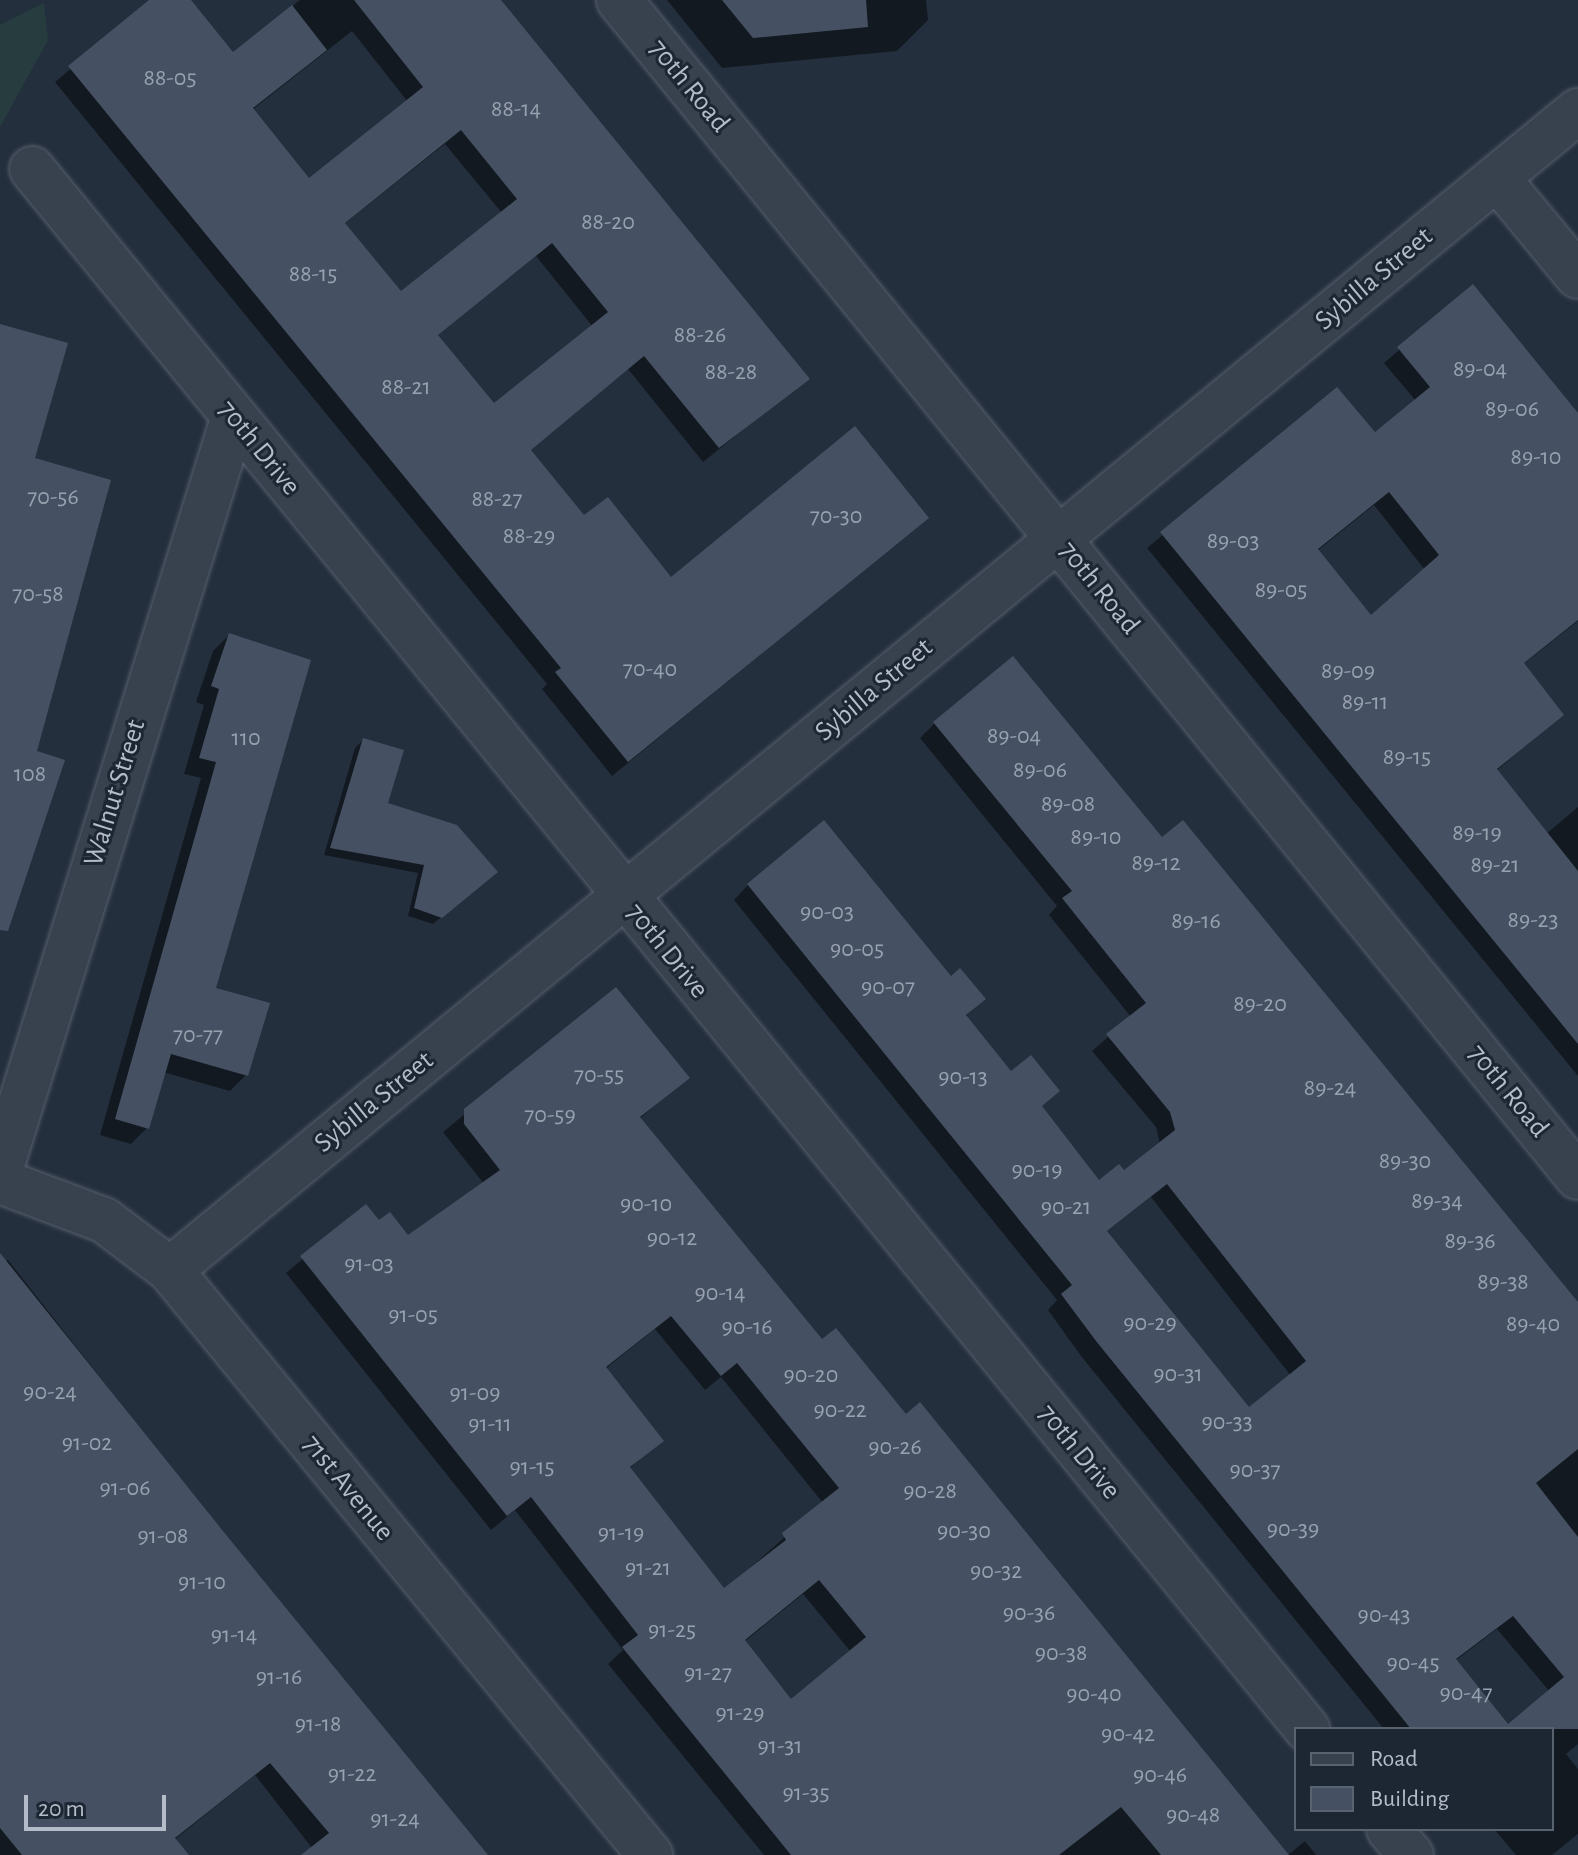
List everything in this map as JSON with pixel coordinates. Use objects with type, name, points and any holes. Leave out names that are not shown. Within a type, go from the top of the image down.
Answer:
[{"type":"street","name":"70th Road","points":[[619,0],[1578,1177]]},
{"type":"street","name":"Sybilla Street","points":[[170,1270],[1578,111]]},
{"type":"street","name":"70th Drive","points":[[32,169],[623,898],[1305,1727]]},
{"type":"street","points":[[1497,178],[1578,276]]},
{"type":"street","name":"Walnut Street","points":[[0,1171],[234,416]]},
{"type":"street","name":"71st Avenue","points":[[0,1181],[104,1220],[170,1270],[650,1855]]},
{"type":"street","points":[[1391,1831],[1411,1855]]},
{"type":"green space","points":[[44,3],[48,40],[0,127],[0,25]]},
{"type":"building","points":[[149,0],[191,0],[233,52],[292,5],[327,50],[253,108],[309,178],[423,87],[354,0],[501,0],[810,379],[719,448],[644,356],[531,450],[584,515],[608,497],[671,577],[855,426],[929,518],[628,762],[555,672],[561,668],[68,66]],"holes":[[[461,130],[517,199],[401,291],[345,223]],[[552,243],[608,312],[494,403],[438,335]]]},
{"type":"building","points":[[722,0],[866,0],[868,27],[753,38]]},
{"type":"building","points":[[1473,284],[1578,413],[1578,620],[1524,663],[1564,715],[1497,769],[1578,871],[1578,1044],[1160,532],[1337,387],[1375,432],[1430,387],[1397,347]],"holes":[[[1389,492],[1439,555],[1371,615],[1318,549]]]},
{"type":"building","points":[[0,324],[68,343],[35,458],[111,480],[37,751],[65,760],[8,931],[0,930]]},
{"type":"building","points":[[229,633],[311,660],[216,988],[270,1003],[248,1076],[171,1054],[149,1129],[115,1119],[216,762],[199,758],[219,689],[211,686]]},
{"type":"building","points":[[1013,656],[1162,837],[1183,820],[1578,1302],[1578,1449],[1536,1483],[1578,1537],[1578,1729],[1409,1727],[1096,1341],[1061,1294],[1072,1285],[747,884],[824,820],[951,976],[960,968],[986,999],[966,1015],[1011,1071],[1031,1055],[1060,1091],[1042,1106],[1099,1180],[1119,1164],[1124,1170],[1175,1130],[1170,1112],[1106,1034],[1146,1003],[1062,898],[1072,891],[933,722]],"holes":[[[1167,1184],[1306,1361],[1249,1407],[1107,1231]],[[1513,1616],[1564,1677],[1508,1724],[1456,1659]]]},
{"type":"building","points":[[363,738],[404,750],[388,803],[457,825],[498,872],[442,918],[414,908],[424,865],[330,848]]},
{"type":"building","points":[[616,987],[690,1078],[640,1117],[822,1339],[836,1328],[906,1414],[920,1402],[1289,1855],[1161,1855],[1121,1807],[1059,1855],[791,1855],[622,1647],[638,1635],[531,1497],[507,1516],[300,1256],[366,1204],[379,1220],[390,1212],[408,1235],[500,1170],[464,1124],[464,1109]],"holes":[[[671,1316],[721,1376],[737,1363],[839,1488],[782,1533],[786,1540],[724,1588],[630,1467],[664,1441],[606,1367]],[[819,1580],[866,1637],[791,1699],[745,1640]]]},
{"type":"building","points":[[0,1253],[488,1855],[301,1855],[329,1833],[270,1763],[175,1838],[189,1855],[22,1855],[0,1828]]}]
